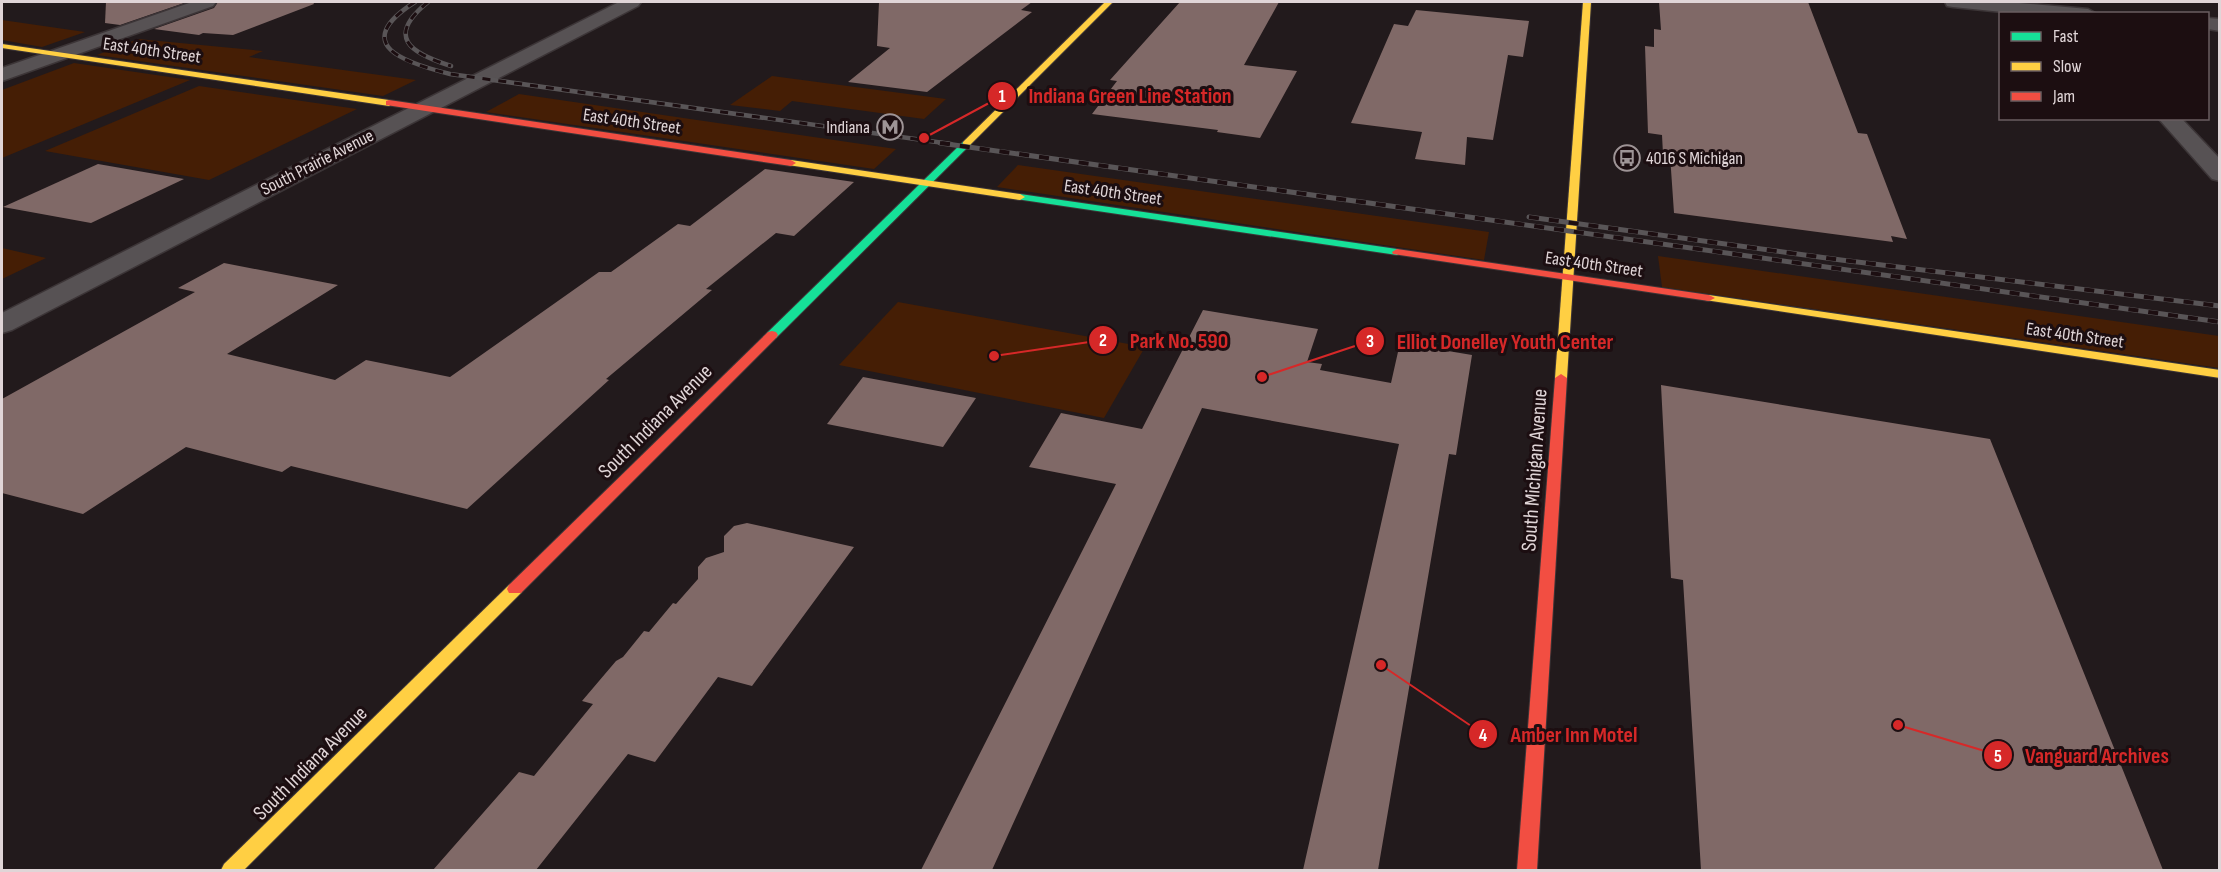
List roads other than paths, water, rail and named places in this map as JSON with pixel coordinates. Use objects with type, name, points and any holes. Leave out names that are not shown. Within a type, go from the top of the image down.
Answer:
[{"type":"street","points":[[2,75],[207,2]]},
{"type":"street","name":"South Prairie Avenue","points":[[2,324],[632,2]]},
{"type":"street","name":"South Indiana Avenue","points":[[231,870],[1109,2]]},
{"type":"street","name":"South Michigan Avenue","points":[[1527,870],[1587,2]]},
{"type":"street","points":[[1953,2],[2075,10]]},
{"type":"street","name":"East 40th Street","points":[[2,46],[2220,374]]},
{"type":"street","points":[[2171,120],[2220,174]]},
{"type":"railway","points":[[415,2],[395,17],[386,30],[385,41],[391,50],[402,58],[433,70],[951,144]]},
{"type":"railway","points":[[428,2],[415,14],[408,25],[406,34],[408,42],[424,55],[451,66]]},
{"type":"railway","points":[[940,143],[2220,322]]},
{"type":"railway","points":[[1529,217],[1841,260],[2220,306]]},
{"type":"place","name":"Indiana","points":[[890,127]]},
{"type":"place","name":"Indiana Green Line Station","points":[[924,138]]},
{"type":"place","name":"4016 S Michigan","points":[[1627,158]]},
{"type":"place","name":"Park No. 590","points":[[994,356]]},
{"type":"place","name":"Elliot Donelley Youth Center","points":[[1262,377]]},
{"type":"place","name":"Amber Inn Motel","points":[[1381,665]]},
{"type":"place","name":"Vanguard Archives","points":[[1898,725]]}]
